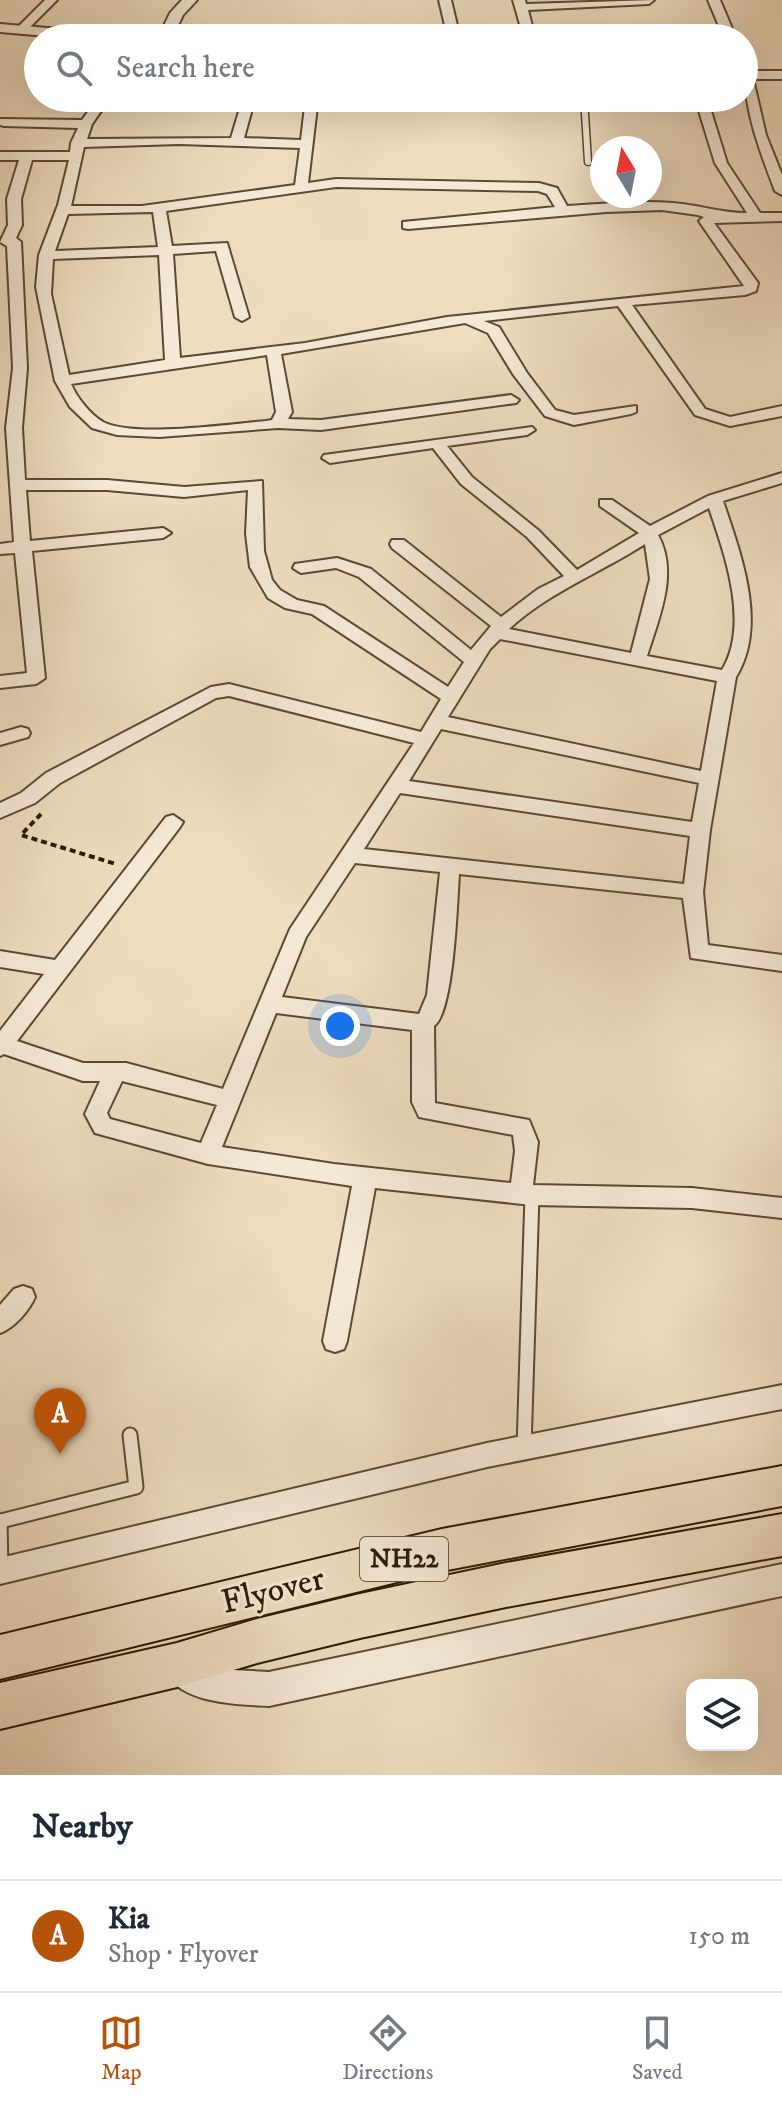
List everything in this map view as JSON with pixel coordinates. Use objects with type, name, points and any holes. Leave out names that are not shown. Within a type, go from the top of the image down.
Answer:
[{"type":"highway","name":"Flyover","points":[[15,1654],[442,1550],[782,1486]]},
{"type":"highway","name":"Flyover","points":[[177,1665],[257,1641],[506,1585],[782,1535]]},
{"type":"highway","name":"NH22","points":[[0,1706],[177,1665]]},
{"type":"street","points":[[27,24],[51,0]]},
{"type":"street","points":[[172,24],[177,13],[190,0]]},
{"type":"street","points":[[445,0],[451,24]]},
{"type":"street","points":[[714,0],[724,24]]},
{"type":"street","points":[[526,24],[521,3],[653,6],[665,24]]},
{"type":"street","points":[[21,30],[24,27]]},
{"type":"street","points":[[0,28],[24,30]]},
{"type":"street","points":[[758,74],[782,75]]},
{"type":"street","points":[[0,682],[36,678],[17,485],[8,459],[20,383],[25,244],[63,210],[76,150],[85,124],[94,112]]},
{"type":"street","points":[[236,143],[245,112]]},
{"type":"street","points":[[301,190],[310,112]]},
{"type":"street","points":[[705,112],[721,163],[757,218]]},
{"type":"street","points":[[754,112],[782,191]]},
{"type":"street","points":[[4,122],[85,124]]},
{"type":"street","points":[[0,156],[27,156],[179,140],[306,144]]},
{"type":"street","points":[[27,156],[14,199],[15,225],[43,294],[65,390],[100,427],[176,430],[278,423],[321,425],[511,400]]},
{"type":"street","points":[[0,181],[19,181]]},
{"type":"street","points":[[63,210],[159,208],[348,183],[539,187],[552,191],[563,210]]},
{"type":"street","points":[[408,225],[563,210],[682,206],[716,217],[782,217]]},
{"type":"street","points":[[159,208],[166,251],[173,364]]},
{"type":"street","points":[[62,381],[467,319],[622,301],[734,293],[751,288],[745,274],[708,228],[706,221],[716,217]]},
{"type":"street","points":[[25,244],[166,251],[222,246],[242,317]]},
{"type":"street","points":[[622,301],[700,412],[707,417],[727,423],[782,411]]},
{"type":"street","points":[[467,319],[494,330],[520,374],[550,413],[574,420],[631,409]]},
{"type":"street","points":[[273,350],[284,412],[278,423]]},
{"type":"street","points":[[330,458],[527,430]]},
{"type":"street","points":[[437,443],[464,481],[527,528],[574,577]]},
{"type":"street","points":[[208,1154],[297,935],[396,786],[473,660],[498,629],[544,593],[609,560],[648,533],[714,499],[782,478]]},
{"type":"street","points":[[17,485],[124,485],[184,492],[256,484],[256,567],[268,591],[294,606],[318,610],[450,697]]},
{"type":"street","points":[[714,499],[725,531],[743,627],[742,646],[727,677],[700,830],[693,892],[698,952],[782,963]]},
{"type":"street","points":[[606,503],[648,533],[657,559],[658,585],[637,661]]},
{"type":"street","points":[[0,549],[163,533]]},
{"type":"street","points":[[398,544],[498,629],[637,661],[727,677]]},
{"type":"street","points":[[301,568],[337,563],[365,573],[473,660]]},
{"type":"street","points":[[0,811],[28,798],[53,778],[211,693],[229,690],[425,739]]},
{"type":"street","points":[[435,721],[709,779]]},
{"type":"street","points":[[0,739],[21,733]]},
{"type":"street","points":[[396,786],[700,830]]},
{"type":"street","points":[[173,822],[1,1045],[83,1072],[140,1075],[230,1100]]},
{"type":"street","points":[[348,855],[693,892]]},
{"type":"street","points":[[450,866],[436,1010],[423,1022],[423,1102],[427,1111],[521,1127],[527,1147],[526,1194]]},
{"type":"street","points":[[0,959],[60,969]]},
{"type":"street","points":[[270,1004],[423,1022]]},
{"type":"street","points":[[115,1072],[96,1114],[103,1126],[256,1164],[526,1194],[692,1198],[782,1208]]},
{"type":"street","points":[[335,1341],[365,1178]]},
{"type":"street","points":[[0,1322],[23,1297]]},
{"type":"street","points":[[0,1571],[524,1448],[782,1397]]},
{"type":"street","points":[[177,1665],[212,1686],[269,1689],[782,1580]]},
{"type":"lane","points":[[585,112],[588,162]]},
{"type":"lane","points":[[524,1448],[526,1194]]},
{"type":"lane","points":[[0,1571],[1,1521],[136,1487],[130,1435]]},
{"type":"path","points":[[41,814],[21,835],[138,870]]},
{"type":"place","name":"Kia","points":[[60,1454]]}]
